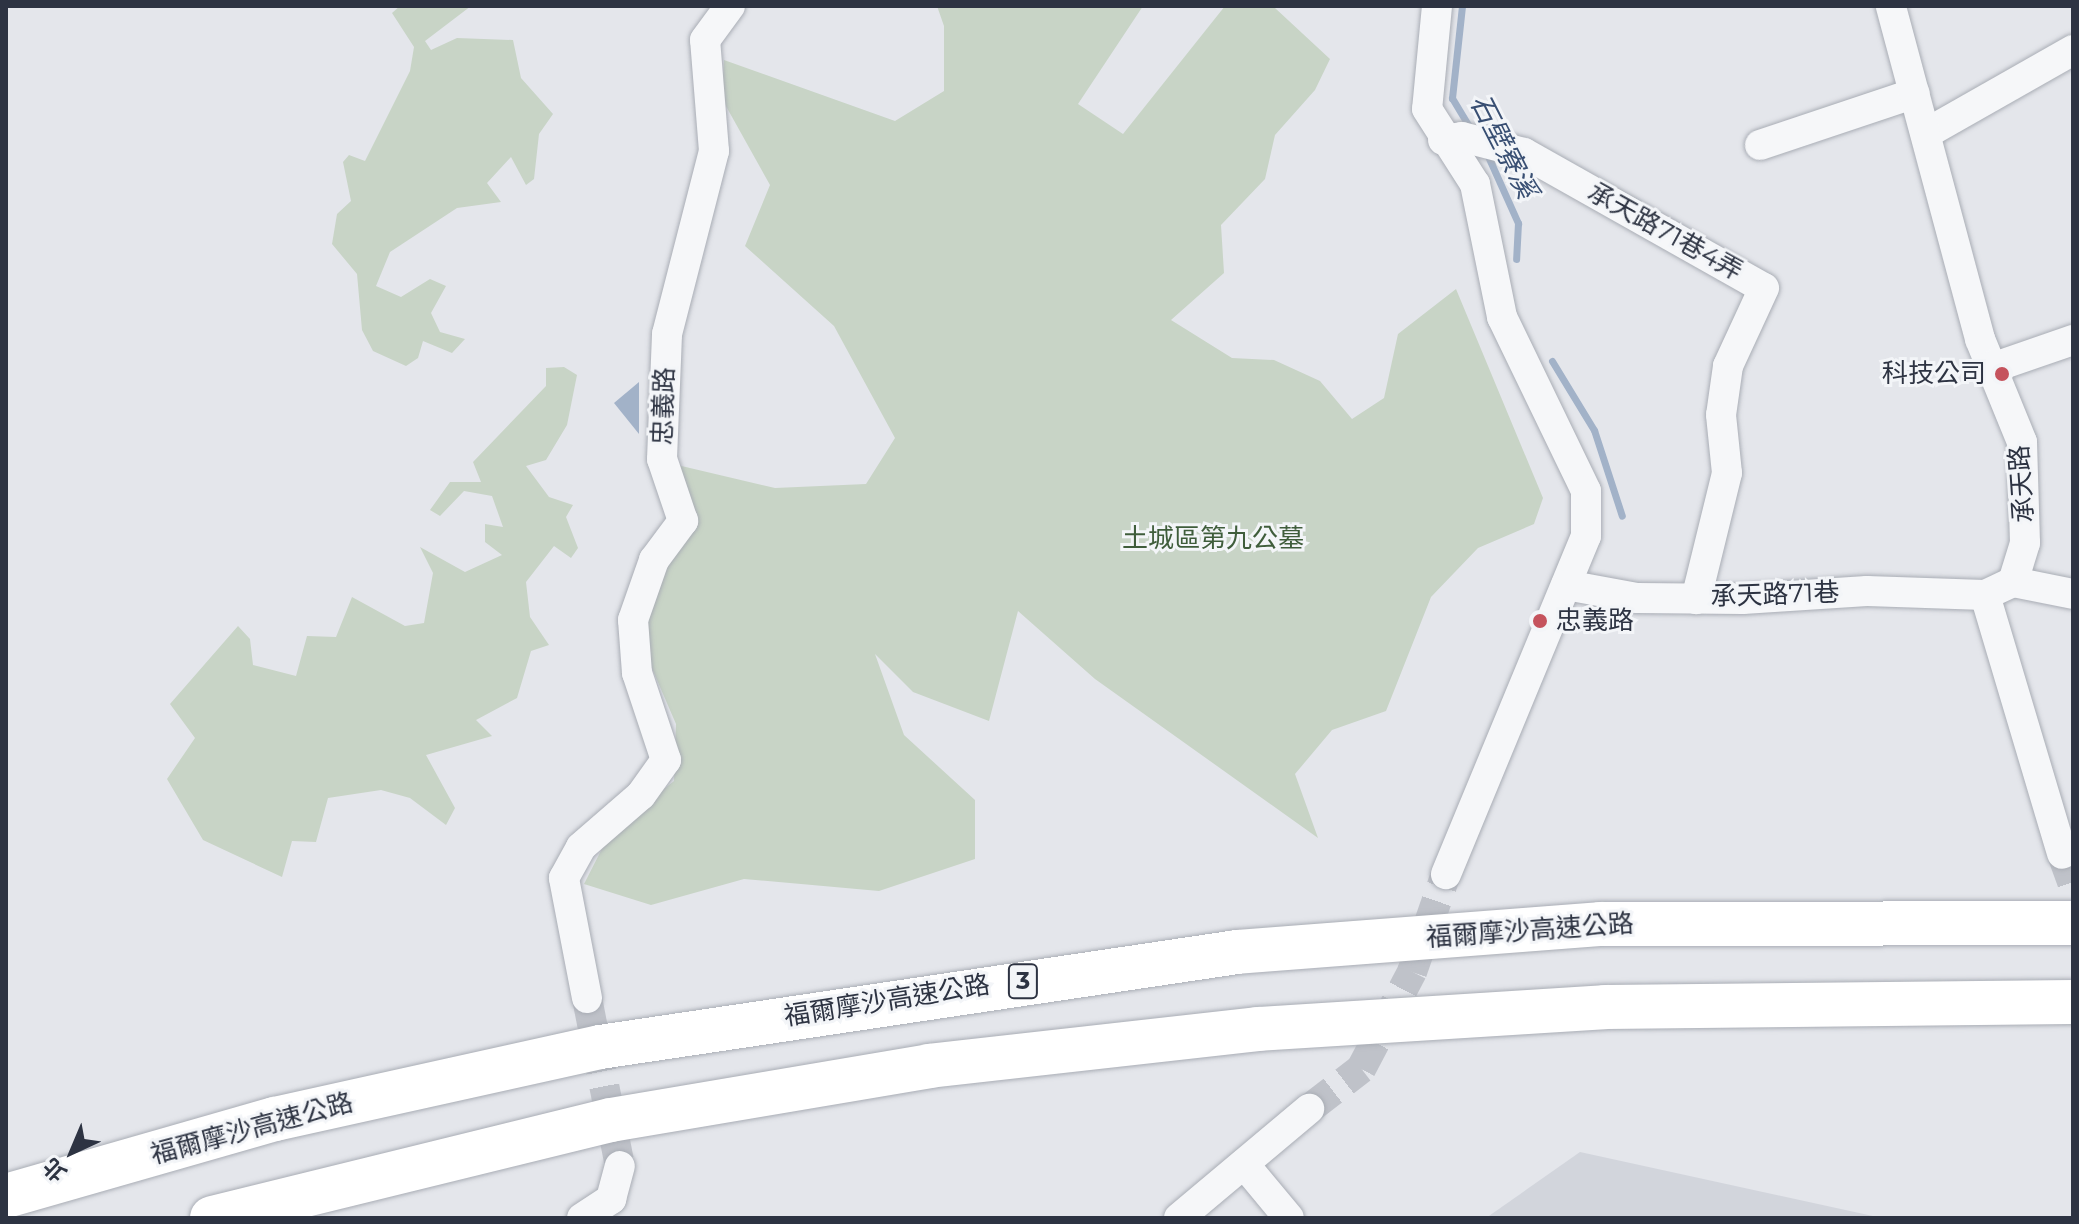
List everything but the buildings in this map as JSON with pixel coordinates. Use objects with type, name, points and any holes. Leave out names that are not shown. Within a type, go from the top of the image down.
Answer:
[{"type":"highway","name":"福爾摩沙高速公路","points":[[6,1196],[275,1119],[600,1047],[1222,954],[1600,924],[2073,923]]},
{"type":"highway","points":[[212,1218],[611,1120],[929,1066],[1258,1029],[1605,1007],[2073,1002]]},
{"type":"street","name":"忠義路","points":[[587,998],[564,878],[581,847],[641,795],[666,760],[637,673],[633,620],[654,560],[683,521],[662,459],[667,334],[714,151],[705,40],[730,6]]},
{"type":"street","points":[[1437,6],[1424,80],[1427,109],[1453,139],[1475,184],[1502,317],[1586,491],[1586,536],[1446,874]]},
{"type":"street","name":"承天路","points":[[1891,6],[1992,368],[2024,458],[2025,543],[2013,582]]},
{"type":"street","points":[[1927,133],[2073,50]]},
{"type":"street","points":[[1760,145],[1915,93]]},
{"type":"street","name":"承天路71巷4弄","points":[[1453,139],[1524,153],[1764,288],[1728,366],[1721,415],[1727,473],[1696,599]]},
{"type":"street","points":[[1992,368],[2073,340]]},
{"type":"street","points":[[2062,854],[1985,595],[2013,582],[2073,594]]},
{"type":"street","name":"承天路71巷","points":[[1566,585],[1696,599],[1985,595]]},
{"type":"street","points":[[1179,1218],[1309,1109]]},
{"type":"street","points":[[1244,1164],[1289,1218]]},
{"type":"street","points":[[582,1218],[611,1199],[620,1166]]},
{"type":"shaded area","points":[[1580,1152],[1882,1218],[1486,1218]]},
{"type":"green space","points":[[400,6],[471,6],[425,41],[431,50],[457,38],[513,40],[521,78],[553,114],[539,134],[534,179],[526,185],[511,157],[487,183],[501,202],[457,208],[390,252],[376,286],[401,297],[430,279],[446,286],[431,313],[440,332],[465,339],[452,353],[423,341],[418,358],[406,366],[373,351],[362,330],[357,274],[332,244],[337,214],[351,201],[343,162],[349,155],[365,161],[410,71],[414,47],[392,13]]},
{"type":"green space","name":"土城區第九公墓","points":[[937,6],[1143,6],[1078,104],[1123,134],[1225,6],[1275,8],[1330,59],[1315,90],[1275,135],[1265,179],[1221,225],[1224,273],[1171,320],[1232,358],[1274,360],[1320,381],[1352,419],[1384,398],[1398,334],[1456,289],[1543,498],[1534,524],[1478,548],[1431,597],[1386,711],[1332,730],[1295,774],[1318,838],[1095,679],[1018,611],[989,721],[913,692],[875,654],[904,735],[975,800],[975,859],[879,891],[744,879],[651,905],[584,884],[611,831],[674,781],[676,724],[641,643],[662,563],[673,464],[775,488],[866,484],[895,438],[834,326],[745,246],[770,185],[722,99],[724,60],[895,121],[944,91],[944,26]]},
{"type":"green space","points":[[564,367],[577,375],[567,425],[546,460],[526,466],[549,497],[573,505],[566,517],[578,548],[571,558],[554,546],[526,582],[530,617],[549,645],[531,651],[517,698],[476,720],[492,736],[426,755],[455,808],[446,825],[410,798],[381,790],[328,798],[316,842],[292,841],[282,877],[203,840],[167,779],[195,738],[170,704],[238,626],[250,639],[253,665],[296,676],[307,636],[336,637],[352,597],[405,626],[424,623],[433,573],[420,547],[465,572],[502,555],[485,542],[485,524],[503,527],[492,496],[464,491],[440,516],[430,510],[450,482],[481,482],[473,462],[546,386],[546,368]]},
{"type":"water","points":[[639,382],[639,434],[614,403]]},
{"type":"waterway","name":"石壁寮溪","points":[[1462,6],[1452,98],[1471,130]]},
{"type":"waterway","name":"石壁寮溪","points":[[1487,154],[1518,223],[1516,259]]},
{"type":"waterway","name":"石壁寮溪","points":[[1552,361],[1594,430],[1622,516]]},
{"type":"tunnel","points":[[2062,854],[2073,885]]},
{"type":"tunnel","points":[[1309,1109],[1361,1069],[1412,972],[1446,874]]},
{"type":"tunnel","points":[[587,998],[620,1166]]},
{"type":"place","name":"科技公司","points":[[2002,374]]},
{"type":"place","name":"忠義路","points":[[1540,621]]}]
